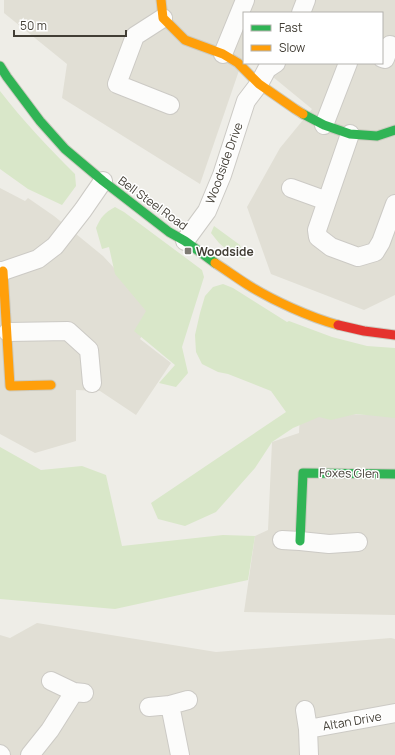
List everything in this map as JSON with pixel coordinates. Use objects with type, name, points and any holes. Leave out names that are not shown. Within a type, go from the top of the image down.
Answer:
[{"type":"street","points":[[161,0],[163,18],[185,40],[223,54],[238,64],[259,84],[296,109],[324,125],[350,134],[377,136],[395,130]]},
{"type":"street","points":[[223,54],[245,0]]},
{"type":"street","points":[[301,12],[306,0]]},
{"type":"street","points":[[163,18],[135,36],[117,84],[170,105]]},
{"type":"street","name":"Woodside Drive","points":[[185,241],[207,211],[222,175],[246,101],[259,84],[267,69],[274,64]]},
{"type":"street","points":[[324,125],[348,64]]},
{"type":"street","name":"Bell Steel Road","points":[[0,66],[7,78],[40,121],[65,149],[103,181],[169,232],[185,241],[248,285],[285,304],[324,321],[364,331],[395,335]]},
{"type":"street","points":[[350,134],[316,230],[318,237],[331,247],[358,257],[375,252],[381,242],[395,204]]},
{"type":"street","points":[[50,385],[10,386],[8,332],[2,271],[38,259],[55,246],[103,181]]},
{"type":"street","points":[[291,188],[327,201]]},
{"type":"street","points":[[8,332],[68,331],[88,350],[92,383]]},
{"type":"street","name":"Foxes Glen","points":[[300,541],[298,472],[395,474]]},
{"type":"street","points":[[282,540],[329,544],[358,542]]},
{"type":"street","points":[[30,755],[79,692],[51,681]]},
{"type":"street","points":[[149,707],[170,705],[188,700]]},
{"type":"street","points":[[170,705],[180,755]]},
{"type":"street","name":"Altan Drive","points":[[306,710],[309,755]]},
{"type":"street","name":"Altan Drive","points":[[308,729],[395,713]]},
{"type":"shaded area","points":[[4,0],[395,0],[395,295],[364,310],[271,274],[247,207],[280,148],[312,109],[257,64],[383,64],[383,12],[243,12],[243,59],[200,184],[62,98],[67,64],[4,13]]},
{"type":"shaded area","points":[[0,188],[25,201],[28,198],[54,216],[103,256],[157,314],[140,339],[171,363],[136,415],[100,391],[76,390],[76,441],[35,453],[0,434]]},
{"type":"shaded area","points":[[300,412],[395,416],[395,615],[244,612],[255,536],[268,530],[272,442],[299,433]]},
{"type":"shaded area","points":[[37,623],[216,652],[391,638],[395,639],[395,755],[0,755],[0,635],[10,638]]},
{"type":"green space","points":[[0,91],[36,134],[75,174],[76,186],[62,205],[28,189],[0,169]]},
{"type":"green space","points":[[115,207],[124,212],[202,270],[204,277],[182,347],[188,373],[176,387],[159,383],[175,365],[134,331],[146,311],[115,274],[109,247],[102,249],[96,228],[103,216]]},
{"type":"green space","points":[[214,226],[240,245],[245,259],[234,256],[219,243],[211,233]]},
{"type":"green space","points":[[223,284],[233,288],[287,322],[289,321],[332,337],[367,346],[395,348],[395,418],[356,414],[331,420],[319,417],[293,428],[272,442],[255,468],[216,512],[185,526],[158,519],[151,503],[286,412],[271,391],[228,374],[218,372],[202,364],[196,352],[195,335],[205,296],[213,287]]},
{"type":"green space","points":[[0,447],[41,470],[82,466],[106,475],[122,546],[223,535],[255,536],[248,580],[115,609],[0,599]]},
{"type":"traffic: fast","points":[[0,66],[40,121],[65,149],[103,181],[169,232],[185,241],[215,263]]},
{"type":"traffic: fast","points":[[303,114],[324,125],[350,134],[377,136],[395,130]]},
{"type":"traffic: fast","points":[[300,541],[303,473],[395,474]]},
{"type":"traffic: slow","points":[[161,0],[163,18],[185,40],[223,54],[238,63],[259,84],[303,114]]},
{"type":"traffic: slow","points":[[215,263],[248,285],[280,303],[315,318],[338,325]]},
{"type":"traffic: slow","points":[[3,271],[10,386],[51,385]]},
{"type":"traffic: jam","points":[[338,325],[364,331],[395,335]]},
{"type":"place","name":"Woodside","points":[[188,251]]}]
